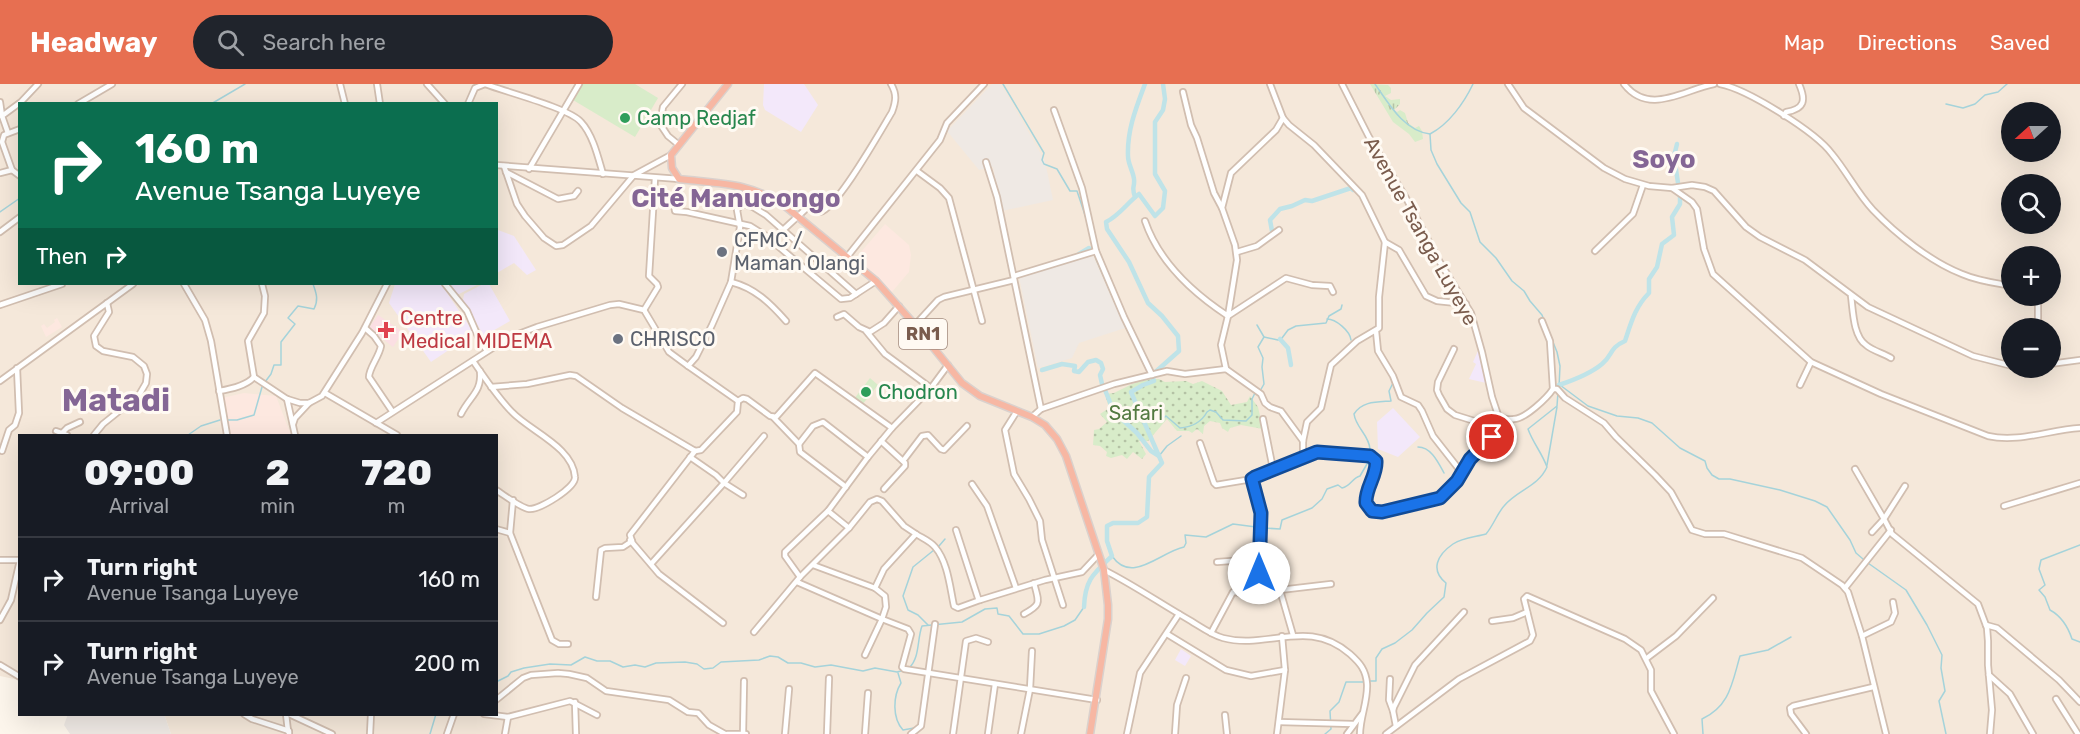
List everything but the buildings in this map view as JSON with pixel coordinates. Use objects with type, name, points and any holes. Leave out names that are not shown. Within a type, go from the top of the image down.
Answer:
[{"type":"highway","points":[[679,179],[672,168],[672,155],[728,84]]},
{"type":"highway","name":"RN1","points":[[679,179],[716,182],[756,190],[785,206],[876,280],[972,392],[1032,417],[1045,426],[1057,439],[1066,456],[1104,570],[1108,619],[1090,734]]},
{"type":"street","points":[[21,102],[38,84]]},
{"type":"street","points":[[81,102],[112,84]]},
{"type":"street","points":[[340,84],[344,102]]},
{"type":"street","points":[[377,84],[380,102]]},
{"type":"street","points":[[428,84],[443,102]]},
{"type":"street","points":[[469,102],[475,88],[485,84],[564,111],[582,123],[590,137],[603,174]]},
{"type":"street","points":[[528,169],[579,84]]},
{"type":"street","points":[[679,145],[668,136],[660,124],[663,107],[682,84]]},
{"type":"street","points":[[783,230],[810,206],[820,212],[827,210],[848,183],[892,112],[896,102],[895,90],[891,84]]},
{"type":"street","points":[[847,257],[940,141],[947,123],[984,84]]},
{"type":"street","points":[[1270,84],[1283,118],[1314,145],[1362,195],[1385,242],[1379,297],[1379,328],[1364,335],[1331,365],[1321,408],[1309,418],[1303,441],[1303,456]]},
{"type":"street","name":"Avenue Tsanga Luyeye","points":[[1200,443],[1215,484],[1252,479],[1311,452],[1374,458],[1377,465],[1366,498],[1368,508],[1382,512],[1440,498],[1457,481],[1470,459],[1488,442],[1497,428],[1499,418],[1474,322],[1466,304],[1438,260],[1342,84]]},
{"type":"street","points":[[1508,84],[1524,108],[1604,168],[1643,185],[1672,188],[1692,185],[1714,191],[1746,227],[1760,237],[1805,260],[1851,296],[1893,320],[1973,356],[2001,363]]},
{"type":"street","points":[[1624,84],[1631,93],[1651,100],[1661,100],[1714,84]]},
{"type":"street","points":[[1720,84],[1742,90],[1784,116],[1827,148],[1870,208],[1919,249],[1961,274],[2001,283]]},
{"type":"street","points":[[1784,116],[1786,112],[1793,111],[1802,104],[1805,97],[1799,84]]},
{"type":"street","points":[[1183,92],[1191,125],[1237,252],[1228,316],[1221,345],[1226,369]]},
{"type":"street","points":[[0,102],[8,133]]},
{"type":"street","points":[[2,116],[18,104]]},
{"type":"street","points":[[1054,110],[1082,188],[1096,251],[1152,375]]},
{"type":"street","points":[[1222,208],[1231,173],[1276,130],[1283,118]]},
{"type":"street","points":[[1276,130],[1289,125]]},
{"type":"street","points":[[18,130],[2,138],[12,170],[18,175]]},
{"type":"street","points":[[505,169],[525,216],[544,238],[556,246],[563,245],[591,226],[634,175],[672,155]]},
{"type":"street","points":[[986,162],[997,197],[1041,409]]},
{"type":"street","points":[[498,166],[558,199],[574,196],[578,191]]},
{"type":"street","points":[[505,169],[679,179]]},
{"type":"street","points":[[0,173],[12,170]]},
{"type":"street","points":[[916,171],[940,188],[949,198],[982,321]]},
{"type":"street","points":[[644,310],[658,287],[649,276],[655,178]]},
{"type":"street","points":[[1595,251],[1633,214],[1643,185]]},
{"type":"street","points":[[1672,188],[1692,202],[1697,209],[1704,249],[1713,274],[1811,362],[1881,394],[1988,436],[2005,439],[2018,438],[2080,428]]},
{"type":"street","points":[[674,204],[675,212],[740,222],[750,226],[766,236],[841,299],[850,298],[876,280]]},
{"type":"street","points":[[688,366],[696,357],[731,282],[740,233],[737,210],[742,204],[766,215],[856,294]]},
{"type":"street","points":[[0,232],[18,218]]},
{"type":"street","points":[[1145,221],[1165,261],[1207,302],[1228,316]]},
{"type":"street","points":[[1237,252],[1257,246],[1279,230]]},
{"type":"street","points":[[1385,242],[1399,250],[1426,296],[1437,301],[1466,304]]},
{"type":"street","points":[[915,325],[938,300],[1096,251]]},
{"type":"street","points":[[1228,316],[1286,278],[1312,285],[1330,285],[1333,292]]},
{"type":"street","points":[[731,282],[747,286],[768,302],[786,321]]},
{"type":"street","points":[[0,305],[59,285]]},
{"type":"street","points":[[0,381],[132,285]]},
{"type":"street","points":[[185,285],[205,320],[211,341],[227,434]]},
{"type":"street","points":[[262,285],[265,296],[264,313],[248,341],[254,377],[287,399],[309,403]]},
{"type":"street","points":[[293,426],[295,418],[309,403],[325,393],[365,327],[386,285]]},
{"type":"street","points":[[446,285],[467,310],[480,341],[487,351]]},
{"type":"street","points":[[1851,296],[1860,338],[1866,345],[1891,358]]},
{"type":"street","points":[[95,434],[103,424],[139,395],[146,383],[147,374],[133,357],[103,351],[96,345],[94,336],[109,312],[107,303]]},
{"type":"street","points":[[376,423],[515,335],[619,304],[644,310],[669,352],[738,401]]},
{"type":"street","points":[[866,331],[870,332],[878,328],[899,306]]},
{"type":"street","points":[[837,317],[844,314],[866,331],[885,354],[931,388]]},
{"type":"street","points":[[1542,321],[1550,341],[1557,390],[1565,398],[1604,423],[1616,438],[1655,475],[1671,492],[1692,530],[1705,534],[1724,534],[1802,558],[1845,588],[1862,636],[1886,734]]},
{"type":"street","points":[[365,327],[381,346],[369,377],[392,411]]},
{"type":"street","points":[[1376,331],[1378,351],[1393,376],[1401,397],[1414,403],[1422,411],[1433,436],[1462,474]]},
{"type":"street","points":[[1364,335],[1377,343]]},
{"type":"street","points":[[1454,349],[1438,382],[1437,390],[1447,410],[1455,415],[1497,428]]},
{"type":"street","points":[[2061,363],[2080,360]]},
{"type":"street","points":[[473,361],[491,387],[518,418],[561,450],[569,460],[576,477],[574,484],[559,496],[536,508],[528,509],[498,491]]},
{"type":"street","points":[[1800,385],[1811,362]]},
{"type":"street","points":[[948,365],[931,388],[881,441],[828,512],[785,552],[785,556],[799,580],[882,620],[908,629],[910,632],[903,668],[1096,700]]},
{"type":"street","points":[[2,451],[9,430],[15,425],[19,413],[17,368]]},
{"type":"street","points":[[1032,417],[1041,409],[1114,384],[1167,371],[1185,374],[1226,369],[1261,394],[1265,403],[1270,407],[1281,411],[1303,441]]},
{"type":"street","points":[[461,414],[479,388],[480,371]]},
{"type":"street","points":[[773,417],[776,417],[814,373],[892,428]]},
{"type":"street","points":[[491,387],[576,376],[622,408],[695,451],[701,450],[737,412],[738,401]]},
{"type":"street","points":[[219,391],[231,390],[249,382],[254,377]]},
{"type":"street","points":[[1499,418],[1514,419],[1525,415],[1557,390]]},
{"type":"street","points":[[325,393],[395,434]]},
{"type":"street","points":[[738,401],[743,398],[747,399],[773,417],[799,444],[800,452],[846,487]]},
{"type":"street","points":[[287,399],[295,434]]},
{"type":"street","points":[[1017,411],[1005,430],[1011,464],[1014,474],[1040,521],[1042,540],[1063,605]]},
{"type":"street","points":[[1263,419],[1273,469]]},
{"type":"street","points":[[56,431],[64,434],[67,428],[80,422]]},
{"type":"street","points":[[799,444],[813,426],[823,422],[868,457]]},
{"type":"street","points":[[903,461],[922,436],[928,435],[944,450],[967,426]]},
{"type":"street","points":[[651,564],[764,436]]},
{"type":"street","points":[[881,441],[903,461],[905,466],[884,489]]},
{"type":"street","points":[[695,451],[630,535],[632,541],[659,574],[723,623]]},
{"type":"street","points":[[690,457],[743,495]]},
{"type":"street","points":[[1855,469],[1895,537],[1978,604],[1986,626],[1992,710],[1990,734]]},
{"type":"street","points":[[1252,479],[1261,513],[1258,559],[1259,591]]},
{"type":"street","points":[[2004,506],[2080,483]]},
{"type":"street","points":[[972,484],[987,506],[1016,588]]},
{"type":"street","points":[[1872,532],[1884,519],[1905,486]]},
{"type":"street","points":[[754,632],[874,498],[882,501],[904,526],[929,541],[940,554],[954,606],[957,608],[1016,588],[1082,572],[1098,556]]},
{"type":"street","points":[[513,500],[510,533],[552,640],[558,644],[568,644]]},
{"type":"street","points":[[828,512],[849,528]]},
{"type":"street","points":[[498,530],[510,533]]},
{"type":"street","points":[[956,530],[980,600]]},
{"type":"street","points":[[1845,588],[1890,530]]},
{"type":"street","points":[[875,588],[885,569],[915,534]]},
{"type":"street","points":[[596,597],[601,550],[623,547],[632,541]]},
{"type":"street","points":[[1217,562],[1258,559]]},
{"type":"street","points":[[0,560],[18,560]]},
{"type":"street","points":[[813,565],[875,588],[885,596],[886,607],[882,620],[865,655]]},
{"type":"street","points":[[0,620],[11,600],[18,569]]},
{"type":"street","points":[[1104,570],[1222,638],[1243,642],[1282,636],[1313,635],[1339,645],[1361,663],[1367,686],[1360,734]]},
{"type":"street","points":[[1024,614],[1038,607],[1034,584]]},
{"type":"street","points":[[1211,633],[1232,593],[1252,594],[1259,591],[1331,584]]},
{"type":"street","points":[[1280,590],[1293,635]]},
{"type":"street","points":[[1386,734],[1459,679],[1530,641],[1533,635],[1524,599],[1531,596],[1625,639],[1641,650],[1651,670],[1651,691],[1674,734]]},
{"type":"street","points":[[1647,658],[1676,636],[1713,598]]},
{"type":"street","points":[[11,600],[18,601]]},
{"type":"street","points":[[1862,636],[1892,622],[1895,613],[1893,602]]},
{"type":"street","points":[[1393,711],[1415,665],[1464,612]]},
{"type":"street","points":[[1492,621],[1513,618],[1527,612]]},
{"type":"street","points":[[1127,734],[1140,673],[1179,614]]},
{"type":"street","points":[[911,734],[921,726],[935,624]]},
{"type":"street","points":[[1986,626],[1997,628],[2059,680],[2080,702]]},
{"type":"street","points":[[1167,634],[1226,670],[1251,676],[1285,670]]},
{"type":"street","points":[[1277,734],[1285,670],[1282,636]]},
{"type":"street","points":[[953,734],[966,641],[976,638],[988,642]]},
{"type":"street","points":[[1021,734],[1030,689],[1032,651]]},
{"type":"street","points":[[0,665],[18,675]]},
{"type":"street","points":[[498,698],[523,678],[531,675],[569,674],[587,678],[606,691],[669,700],[687,712],[698,713],[710,725],[726,734],[744,734],[744,681]]},
{"type":"street","points":[[1989,675],[2010,694],[2033,734]]},
{"type":"street","points":[[827,734],[829,678]]},
{"type":"street","points":[[1175,734],[1177,705],[1186,678]]},
{"type":"street","points":[[1390,678],[1389,700],[1396,726]]},
{"type":"street","points":[[988,734],[995,684]]},
{"type":"street","points":[[1806,734],[1791,714],[1790,708],[1873,687]]},
{"type":"street","points":[[785,734],[789,689]]},
{"type":"street","points":[[865,734],[868,693]]},
{"type":"street","points":[[2056,699],[2078,734]]},
{"type":"street","points":[[498,716],[508,717],[565,701],[575,702],[597,715]]},
{"type":"street","points":[[575,702],[576,734]]},
{"type":"street","points":[[1347,734],[1364,712]]},
{"type":"street","points":[[1225,715],[1227,734]]},
{"type":"street","points":[[247,716],[288,733],[288,716]]},
{"type":"street","points":[[292,716],[332,734]]},
{"type":"street","points":[[370,734],[371,716]]},
{"type":"street","points":[[447,734],[453,716]]},
{"type":"street","points":[[505,734],[508,717]]},
{"type":"street","points":[[1279,722],[1353,724]]},
{"type":"shaded area","points":[[0,84],[2080,84],[2080,734],[171,734],[165,716],[498,716],[498,434],[18,434],[18,680],[0,676]]},
{"type":"shaded area","points":[[764,84],[804,84],[818,105],[801,132],[765,110],[763,105]]},
{"type":"shaded area","points":[[992,84],[1001,84],[1045,161],[1053,200],[1002,211],[993,167],[979,170],[947,131]]},
{"type":"shaded area","points":[[885,224],[909,245],[911,255],[909,272],[892,292],[854,260]]},
{"type":"shaded area","points":[[498,230],[514,236],[536,270],[527,275],[514,263],[498,272]]},
{"type":"shaded area","points":[[1093,256],[1125,328],[1079,343],[1072,358],[1038,368],[1019,277]]},
{"type":"shaded area","points":[[395,285],[442,285],[474,333],[431,362],[389,303]]},
{"type":"shaded area","points":[[448,285],[477,285],[457,295]]},
{"type":"shaded area","points":[[481,285],[490,285],[510,321],[484,336],[463,300],[464,294]]},
{"type":"shaded area","name":"Centre Medical MIDEMA","points":[[378,315],[403,332],[393,347],[369,328]]},
{"type":"shaded area","points":[[57,318],[62,327],[46,337],[41,326],[44,324],[47,328]]},
{"type":"shaded area","points":[[1478,351],[1482,352],[1484,363],[1481,365],[1486,383],[1469,379],[1476,364],[1473,362]]},
{"type":"shaded area","points":[[244,393],[276,396],[291,434],[230,434],[222,398]]},
{"type":"shaded area","points":[[1393,408],[1420,437],[1398,457],[1378,449],[1377,422]]},
{"type":"shaded area","points":[[1181,649],[1191,656],[1185,666],[1175,660]]},
{"type":"shaded area","points":[[67,716],[165,716],[171,734],[70,734],[64,725]]},
{"type":"green space","name":"Camp Redjaf","points":[[583,84],[635,84],[658,98],[635,137],[573,100]]},
{"type":"green space","points":[[1370,84],[1388,85],[1391,88],[1391,93],[1385,96],[1391,100],[1400,99],[1400,104],[1394,110],[1405,113],[1408,123],[1415,128],[1419,126],[1423,139],[1415,142],[1409,134],[1393,122]]},
{"type":"green space","name":"Chodron","points":[[870,378],[878,385],[862,405],[854,399]]},
{"type":"green space","name":"Safari","points":[[1149,379],[1159,379],[1165,382],[1186,381],[1193,384],[1202,381],[1222,391],[1231,405],[1247,402],[1250,396],[1258,407],[1263,429],[1241,425],[1230,428],[1228,432],[1222,428],[1220,423],[1210,421],[1204,426],[1203,434],[1197,429],[1192,433],[1177,431],[1167,419],[1148,441],[1139,441],[1146,454],[1142,459],[1133,452],[1127,459],[1122,455],[1111,458],[1106,456],[1107,452],[1100,446],[1093,445],[1094,430],[1107,422],[1100,414],[1109,408],[1105,394],[1114,393]]},
{"type":"waterway","points":[[214,102],[245,84]]},
{"type":"waterway","points":[[1003,84],[1044,153],[1042,160],[1044,164],[1057,169],[1070,191],[1077,191],[1088,224]]},
{"type":"waterway","points":[[1135,197],[1128,146],[1133,119],[1145,84]]},
{"type":"waterway","points":[[1084,607],[1086,590],[1091,578],[1112,556],[1107,541],[1107,526],[1113,523],[1138,523],[1147,517],[1149,477],[1162,463],[1131,392],[1154,381],[1152,375],[1179,351],[1178,336],[1148,303],[1129,262],[1107,229],[1106,222],[1139,194],[1155,216],[1163,208],[1165,191],[1155,174],[1155,122],[1163,110],[1165,99],[1163,84]]},
{"type":"waterway","points":[[1375,84],[1405,122],[1412,128],[1430,134],[1431,150],[1437,164],[1461,203],[1470,212],[1480,242],[1496,258],[1512,281],[1524,291],[1542,315],[1557,352],[1560,366],[1559,387]]},
{"type":"waterway","points":[[1430,134],[1443,125],[1455,112],[1473,84]]},
{"type":"waterway","points":[[1946,104],[1963,108],[1975,104],[1985,95],[1998,92],[2007,84]]},
{"type":"waterway","points":[[1677,144],[1674,156],[1678,183]]},
{"type":"waterway","points":[[1272,231],[1270,220],[1280,209],[1351,188],[1353,190]]},
{"type":"waterway","points":[[1559,385],[1597,368],[1616,346],[1625,341],[1637,310],[1649,293],[1649,279],[1657,267],[1662,244],[1674,235],[1672,217],[1680,204],[1680,196]]},
{"type":"waterway","points":[[0,212],[18,199]]},
{"type":"waterway","points":[[1090,234],[1096,259],[1121,316]]},
{"type":"waterway","points":[[1079,254],[1089,248],[1094,253]]},
{"type":"waterway","points":[[265,382],[274,365],[281,365],[281,342],[295,324],[288,318],[298,306],[314,309],[316,305],[313,285]]},
{"type":"waterway","points":[[1264,337],[1278,340],[1296,326],[1326,323],[1329,316],[1341,309],[1342,305]]},
{"type":"waterway","points":[[1327,319],[1342,326],[1351,340]]},
{"type":"waterway","points":[[1257,325],[1264,337],[1258,347],[1263,358],[1264,384],[1260,391]]},
{"type":"waterway","points":[[1127,329],[1147,370]]},
{"type":"waterway","points":[[1280,339],[1288,348],[1291,365]]},
{"type":"waterway","points":[[1042,370],[1062,364],[1075,366],[1074,371],[1079,372],[1088,362],[1096,360],[1101,363],[1103,369],[1100,375],[1102,384]]},
{"type":"waterway","points":[[1370,449],[1354,414],[1366,404],[1391,401],[1389,391],[1393,383]]},
{"type":"waterway","points":[[1560,385],[1588,406],[1617,416],[1638,418],[1652,423],[1680,448],[1705,461],[1712,475],[1719,479],[1730,479],[1780,490],[1827,507],[1850,540],[1856,553],[1863,559]]},
{"type":"waterway","points":[[228,420],[254,415],[262,387]]},
{"type":"waterway","points":[[1105,390],[1114,412],[1137,433],[1151,451],[1159,456]]},
{"type":"waterway","points":[[1370,681],[1376,681],[1376,658],[1382,649],[1395,643],[1412,630],[1444,597],[1446,583],[1437,568],[1447,548],[1464,539],[1486,534],[1504,506],[1543,474],[1547,467],[1528,429],[1557,406],[1558,392]]},
{"type":"waterway","points":[[1142,414],[1157,420],[1166,416],[1180,428],[1196,424],[1210,410],[1216,412],[1223,420],[1246,421],[1252,415],[1252,399],[1255,393]]},
{"type":"waterway","points":[[1547,465],[1557,407]]},
{"type":"waterway","points":[[189,434],[201,426],[220,420]]},
{"type":"waterway","points":[[1159,456],[1167,446],[1181,436]]},
{"type":"waterway","points":[[1418,447],[1430,452],[1444,473]]},
{"type":"waterway","points":[[1264,528],[1280,529],[1282,520],[1312,508],[1322,499],[1327,489],[1338,485],[1342,488],[1347,486],[1360,476],[1368,457]]},
{"type":"waterway","points":[[1112,556],[1128,568],[1137,567],[1184,547],[1185,535],[1206,537],[1233,524],[1256,527]]},
{"type":"waterway","points":[[939,546],[945,539]]},
{"type":"waterway","points":[[2080,545],[2041,560],[2039,569],[2045,585],[2039,590],[2045,597],[2050,610],[2064,622],[2072,639],[2080,642]]},
{"type":"waterway","points":[[928,625],[918,615],[908,610],[903,596],[913,567],[934,550]]},
{"type":"waterway","points":[[1868,563],[1906,590],[1942,655],[1941,668],[1945,691],[1939,701],[1946,734]]},
{"type":"waterway","points":[[909,668],[917,654],[922,626],[962,622],[985,609],[997,608],[998,614],[1009,616],[1023,634],[1039,634],[1075,620],[1084,607]]},
{"type":"waterway","points":[[1703,734],[1702,719],[1719,707],[1729,693],[1740,656],[1768,650],[1791,637]]},
{"type":"waterway","points":[[498,681],[511,672],[524,668],[550,664],[571,665],[585,657],[597,661],[610,661],[623,667],[685,662],[697,664],[704,669],[713,668],[721,662],[759,660],[770,656],[778,657],[788,663],[801,663],[815,667],[831,665],[863,671],[875,668],[897,672],[905,670]]},
{"type":"waterway","points":[[898,673],[901,683],[895,700],[895,713],[903,730],[914,728]]},
{"type":"waterway","points":[[1325,734],[1331,729],[1330,711],[1339,702],[1346,682],[1363,682]]},
{"type":"waterway","points":[[430,734],[435,716]]},
{"type":"place","name":"Camp Redjaf","points":[[625,118]]},
{"type":"place","name":"CFMC / Maman Olangi","points":[[722,252]]},
{"type":"place","name":"Centre Medical MIDEMA","points":[[386,330]]},
{"type":"place","name":"CHRISCO","points":[[618,339]]},
{"type":"place","name":"Chodron","points":[[866,392]]},
{"type":"district","name":"Soyo","points":[[1664,159]]},
{"type":"district","name":"Cité Manucongo","points":[[736,198]]},
{"type":"district","name":"Matadi","points":[[116,400]]},
{"type":"route","points":[[1259,573],[1261,513],[1252,479],[1255,477],[1311,452],[1370,456],[1374,458],[1377,465],[1369,484],[1366,503],[1372,511],[1382,512],[1440,498],[1457,481],[1470,459],[1492,437]]}]
